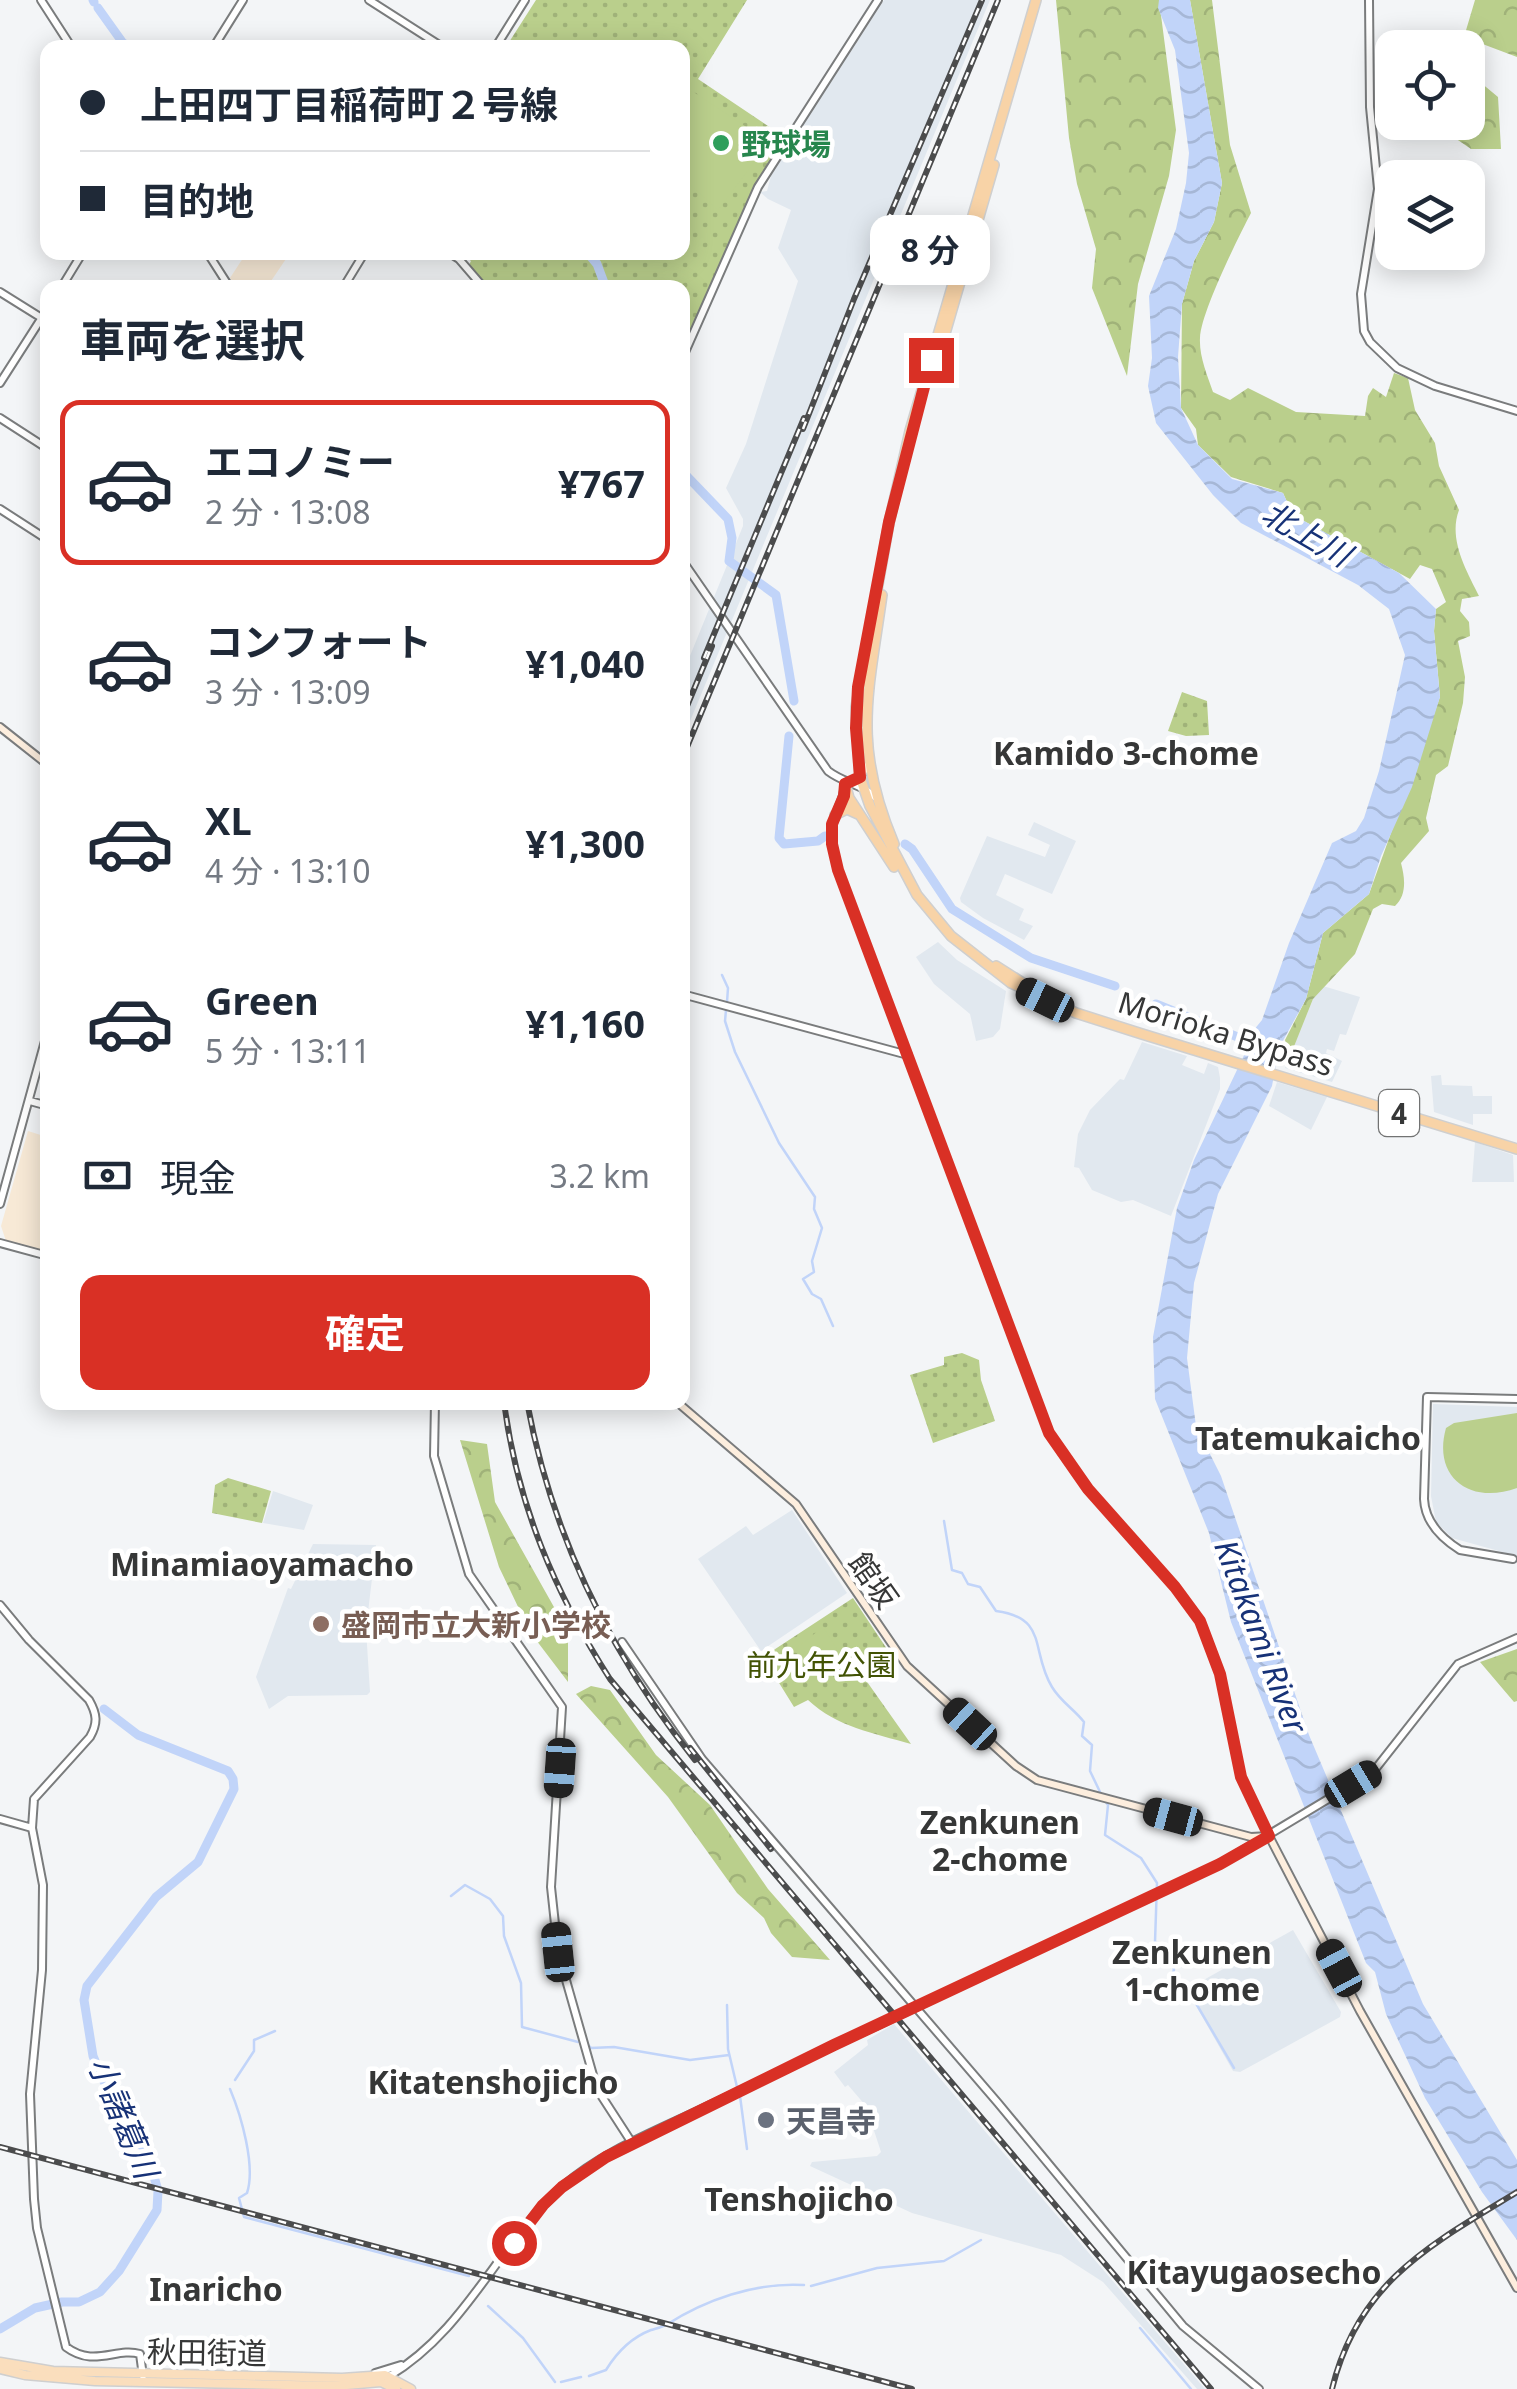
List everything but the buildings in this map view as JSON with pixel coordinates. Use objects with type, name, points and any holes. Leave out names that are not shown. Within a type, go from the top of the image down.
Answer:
[{"type":"highway","name":"Morioka Bypass","points":[[1039,0],[916,432],[890,543],[867,698],[868,765],[898,852],[926,899],[959,935],[998,968],[1054,998],[1234,1060]]},
{"type":"highway","name":"Morioka Bypass","points":[[1039,0],[910,431],[889,522],[856,707],[862,782],[894,857],[917,896],[952,936],[1017,987],[1076,1013],[1517,1146]]},
{"type":"highway","points":[[845,784],[849,798],[918,904],[951,942],[991,970]]},
{"type":"highway","points":[[835,815],[852,810],[866,824]]},
{"type":"main road","points":[[0,727],[40,759]]},
{"type":"main road","points":[[868,765],[862,782],[845,784],[835,815],[832,844],[838,870],[1049,1433],[1088,1489],[1200,1621],[1220,1674],[1241,1777],[1269,1836],[1362,2016],[1517,2288]]},
{"type":"main road","name":"館坂","points":[[686,1410],[796,1504],[906,1666],[1019,1768],[1037,1780],[1103,1798],[1251,1837],[1269,1836]]},
{"type":"main road","name":"秋田街道","points":[[0,2366],[23,2371],[142,2378],[348,2386],[373,2379],[411,2389]]},
{"type":"street","points":[[41,0],[67,40]]},
{"type":"street","points":[[218,40],[243,0]]},
{"type":"street","points":[[370,0],[432,40]]},
{"type":"street","points":[[501,40],[526,0]]},
{"type":"street","points":[[690,341],[758,188],[878,0]]},
{"type":"street","points":[[1368,0],[1369,88],[1378,188],[1361,294],[1364,331],[1397,368],[1434,386],[1517,410]]},
{"type":"street","points":[[460,260],[477,280]]},
{"type":"street","points":[[0,292],[40,317]]},
{"type":"street","points":[[0,384],[40,326]]},
{"type":"street","points":[[0,418],[40,444]]},
{"type":"street","points":[[0,510],[40,535]]},
{"type":"street","points":[[690,572],[828,771],[845,784]]},
{"type":"street","points":[[862,782],[877,799]]},
{"type":"street","points":[[690,996],[908,1055]]},
{"type":"street","points":[[0,1204],[40,1062]]},
{"type":"street","points":[[30,1101],[40,1104]]},
{"type":"street","points":[[0,1243],[40,1254]]},
{"type":"street","points":[[1513,1559],[1453,1546],[1431,1524],[1424,1498],[1428,1398],[1517,1400]]},
{"type":"street","points":[[434,1410],[434,1456],[469,1574],[562,1706],[551,1887],[558,1952],[597,2089],[632,2142]]},
{"type":"street","points":[[0,1605],[96,1712],[96,1726],[90,1737],[34,1799],[32,1828],[44,1886],[30,2116],[37,2228],[68,2351],[101,2358],[134,2351],[143,2361],[142,2378]]},
{"type":"street","points":[[373,2379],[398,2369],[447,2331],[543,2205],[562,2187],[632,2142],[1269,1836],[1373,1772],[1458,1664],[1517,1638]]},
{"type":"street","points":[[622,1642],[702,1759],[998,2103],[1183,2326],[1259,2389]]},
{"type":"street","points":[[0,1819],[32,1828]]},
{"type":"street","points":[[394,2384],[398,2369]]},
{"type":"shaded area","points":[[884,0],[990,0],[690,721],[690,656],[743,526],[726,488],[746,444],[798,281],[778,248],[791,210],[760,192],[767,191],[771,176]]},
{"type":"shaded area","points":[[242,260],[285,260],[272,280],[230,278]]},
{"type":"shaded area","points":[[1034,822],[1076,841],[1052,894],[1005,874],[996,895],[1024,909],[1019,920],[1033,926],[1024,940],[983,918],[960,898],[987,836],[1045,857],[1050,845],[1028,835]]},
{"type":"shaded area","points":[[938,942],[957,960],[1006,991],[1000,1029],[993,1037],[976,1041],[970,1014],[934,984],[916,957]]},
{"type":"shaded area","points":[[1323,986],[1360,997],[1346,1035],[1340,1034],[1334,1051],[1327,1049],[1326,1053],[1342,1061],[1332,1082],[1285,1068],[1313,999]]},
{"type":"shaded area","points":[[1142,1042],[1187,1056],[1182,1065],[1204,1074],[1208,1063],[1218,1067],[1220,1078],[1220,1089],[1171,1216],[1133,1200],[1121,1202],[1092,1190],[1079,1168],[1074,1167],[1078,1134],[1090,1110],[1120,1079],[1124,1080]]},
{"type":"shaded area","points":[[1441,1075],[1442,1085],[1472,1086],[1473,1096],[1492,1096],[1492,1114],[1473,1114],[1473,1125],[1434,1112],[1431,1076]]},
{"type":"shaded area","points":[[1277,1082],[1327,1097],[1311,1130],[1269,1106]]},
{"type":"shaded area","points":[[28,1131],[40,1135],[40,1250],[6,1241],[1,1226]]},
{"type":"shaded area","points":[[1475,1142],[1513,1155],[1514,1182],[1472,1182]]},
{"type":"shaded area","points":[[1433,1404],[1517,1407],[1517,1556],[1452,1538],[1436,1522],[1431,1496]]},
{"type":"shaded area","points":[[273,1491],[313,1505],[304,1530],[263,1523]]},
{"type":"shaded area","points":[[792,1510],[847,1593],[761,1651],[698,1559],[746,1526],[753,1535]]},
{"type":"shaded area","name":"盛岡市立大新小学校","points":[[313,1544],[376,1545],[366,1629],[370,1692],[288,1696],[269,1709],[256,1677],[288,1588],[291,1589]]},
{"type":"shaded area","points":[[1293,1930],[1341,2012],[1340,2017],[1240,2072],[1233,2071],[1190,1995],[1191,1987]]},
{"type":"shaded area","points":[[894,2024],[1205,2389],[1197,2389],[1103,2282],[1061,2255],[912,2213],[810,2166],[812,2162],[877,2156],[881,2152],[866,2106],[834,2072],[868,2045],[867,2040]]},
{"type":"green space","points":[[536,0],[747,0],[698,79],[786,138],[741,216],[690,336],[690,280],[482,280],[469,265],[470,260],[690,260],[690,40],[510,40]]},
{"type":"green space","points":[[1056,0],[1159,0],[1176,130],[1169,176],[1138,284],[1127,376],[1092,288],[1096,249],[1077,184],[1069,138]]},
{"type":"green space","points":[[1190,0],[1212,0],[1230,145],[1251,213],[1202,326],[1201,352],[1213,392],[1230,400],[1248,388],[1296,412],[1365,416],[1373,388],[1386,397],[1394,373],[1408,378],[1415,410],[1435,443],[1439,466],[1459,510],[1457,543],[1479,596],[1462,599],[1460,611],[1469,622],[1470,636],[1458,641],[1465,677],[1463,703],[1448,766],[1436,775],[1426,818],[1429,831],[1401,863],[1402,897],[1395,906],[1382,904],[1373,909],[1355,954],[1313,999],[1289,1059],[1285,1040],[1306,999],[1323,933],[1369,894],[1440,697],[1434,631],[1436,609],[1446,602],[1432,569],[1420,565],[1410,579],[1293,515],[1283,493],[1231,477],[1198,445],[1196,429],[1181,408],[1182,304],[1194,261],[1214,222],[1222,183]]},
{"type":"green space","points":[[1475,0],[1517,0],[1517,57],[1485,45],[1485,30],[1466,30]]},
{"type":"green space","points":[[1485,86],[1498,97],[1501,149],[1471,149],[1458,140],[1485,140]]},
{"type":"green space","name":"野球場","points":[[692,91],[757,134],[762,152],[718,210],[690,184]]},
{"type":"green space","points":[[1182,692],[1207,701],[1209,735],[1186,736],[1168,731]]},
{"type":"green space","points":[[962,1353],[979,1360],[981,1380],[995,1421],[933,1443],[910,1375],[944,1365],[944,1357]]},
{"type":"green space","points":[[1517,1413],[1517,1488],[1485,1493],[1459,1483],[1445,1461],[1446,1428],[1454,1423]]},
{"type":"green space","points":[[460,1440],[487,1444],[495,1502],[568,1632],[568,1682],[530,1632],[499,1567]]},
{"type":"green space","points":[[228,1478],[271,1491],[262,1523],[212,1513],[215,1485]]},
{"type":"green space","name":"前九年公園","points":[[853,1598],[887,1649],[858,1669],[911,1744],[843,1723],[808,1700],[794,1707],[763,1657]]},
{"type":"green space","points":[[823,1627],[845,1662],[815,1681],[795,1649]]},
{"type":"green space","points":[[1517,1649],[1517,1701],[1514,1702],[1480,1662]]},
{"type":"green space","points":[[591,1686],[610,1690],[656,1755],[710,1805],[768,1889],[830,1960],[792,1957],[771,1933],[764,1918],[737,1893],[668,1797],[576,1694]]},
{"type":"water","points":[[1159,0],[1190,0],[1222,183],[1214,222],[1194,261],[1182,304],[1178,357],[1181,408],[1198,445],[1232,479],[1283,493],[1293,515],[1399,573],[1436,609],[1440,697],[1412,787],[1381,856],[1369,894],[1323,933],[1306,999],[1279,1048],[1272,1086],[1218,1194],[1194,1283],[1187,1358],[1196,1426],[1221,1476],[1309,1735],[1423,2004],[1517,2160],[1517,2240],[1482,2192],[1425,2098],[1386,2014],[1375,1972],[1366,1963],[1231,1622],[1209,1533],[1155,1399],[1153,1337],[1177,1208],[1194,1160],[1247,1049],[1244,1042],[1262,1020],[1289,943],[1332,843],[1356,831],[1364,818],[1379,771],[1405,655],[1389,609],[1358,585],[1241,523],[1213,495],[1156,423],[1148,386],[1152,358],[1149,296],[1176,229],[1189,153],[1175,50],[1158,8]]},
{"type":"waterway","points":[[98,8],[121,40]]},
{"type":"waterway","points":[[594,260],[603,280]]},
{"type":"waterway","points":[[690,479],[728,519],[732,538],[729,561],[776,595],[794,701]]},
{"type":"waterway","points":[[789,736],[779,838],[784,844],[818,841],[825,836]]},
{"type":"waterway","points":[[905,844],[952,909],[1031,958],[1115,986]]},
{"type":"waterway","points":[[722,975],[728,988],[727,1002]]},
{"type":"waterway","points":[[1156,1004],[1255,1044]]},
{"type":"waterway","points":[[726,1010],[725,1021],[735,1052],[779,1143],[815,1197],[814,1209],[822,1228],[812,1261],[814,1272],[803,1279],[812,1294],[821,1299],[833,1326]]},
{"type":"waterway","points":[[944,1521],[952,1570],[962,1573],[968,1584],[980,1587],[996,1611],[1013,1615],[1031,1629],[1052,1687],[1084,1722],[1082,1736],[1092,1745],[1090,1771],[1101,1794]]},
{"type":"waterway","name":"小諸葛川","points":[[0,2329],[35,2308],[79,2302],[100,2292],[119,2271],[157,2210],[158,2191],[149,2158],[93,2056],[84,2000],[87,1986],[156,1897],[198,1862],[234,1789],[228,1771],[138,1735],[104,1709]]},
{"type":"waterway","points":[[1105,1801],[1105,1835],[1141,1858],[1157,1883],[1155,1942],[1167,1948],[1174,1970],[1170,1977],[1173,1987],[1194,2000],[1234,2068]]},
{"type":"waterway","points":[[451,1896],[465,1885],[490,1899],[503,1916],[504,1936],[521,1983],[522,2027],[578,2042]]},
{"type":"waterway","points":[[727,2005],[728,2049],[737,2087]]},
{"type":"waterway","points":[[235,2080],[254,2051],[254,2040],[275,2031]]},
{"type":"waterway","points":[[588,2045],[690,2060],[729,2055]]},
{"type":"waterway","points":[[230,2089],[243,2126],[250,2169],[247,2193],[239,2198],[244,2217],[469,2276]]},
{"type":"waterway","points":[[740,2096],[747,2149]]},
{"type":"waterway","points":[[811,2286],[877,2268],[944,2261],[981,2240]]},
{"type":"waterway","points":[[589,2376],[606,2370],[637,2337],[697,2308],[767,2286],[804,2285]]},
{"type":"waterway","points":[[488,2306],[523,2338],[555,2382]]},
{"type":"waterway","points":[[1140,2328],[1191,2389]]},
{"type":"waterway","points":[[561,2382],[581,2377]]},
{"type":"railway","points":[[803,429],[982,0]]},
{"type":"railway","points":[[690,740],[998,0]]},
{"type":"railway","points":[[704,658],[804,418]]},
{"type":"railway","points":[[690,699],[712,646]]},
{"type":"railway","points":[[505,1410],[518,1476],[541,1547],[572,1614],[610,1679],[1211,2389]]},
{"type":"railway","points":[[529,1410],[552,1500],[588,1592],[636,1678],[695,1760]]},
{"type":"railway","points":[[690,1748],[771,1849]]},
{"type":"railway","points":[[0,2147],[912,2389]]},
{"type":"railway","points":[[1332,2389],[1344,2352],[1379,2294],[1427,2249],[1517,2192]]},
{"type":"place","name":"野球場","points":[[721,143]]},
{"type":"place","name":"盛岡市立大新小学校","points":[[321,1624]]},
{"type":"place","name":"天昌寺","points":[[766,2120]]},
{"type":"district","name":"Kamido 3-chome","points":[[1126,752]]},
{"type":"district","name":"Tatemukaicho","points":[[1308,1437]]},
{"type":"district","name":"Minamiaoyamacho","points":[[262,1563]]},
{"type":"district","name":"Zenkunen 2-chome","points":[[1000,1840]]},
{"type":"district","name":"Zenkunen 1-chome","points":[[1192,1970]]},
{"type":"district","name":"Kitatenshojicho","points":[[493,2081]]},
{"type":"district","name":"Tenshojicho","points":[[799,2198]]},
{"type":"district","name":"Kitayugaosecho","points":[[1254,2271]]},
{"type":"district","name":"Inaricho","points":[[216,2288]]},
{"type":"route","points":[[514,2243],[562,2187],[632,2142],[1220,1864],[1269,1836],[1241,1777],[1220,1674],[1200,1621],[1088,1489],[1049,1433],[866,948],[832,844],[832,824],[842,804],[845,784],[860,777],[858,687],[889,522],[931,360]]},
{"type":"water label","name":"北上川","points":[[1307,533]]},
{"type":"water label","name":"Kitakami River","points":[[1262,1636]]}]
